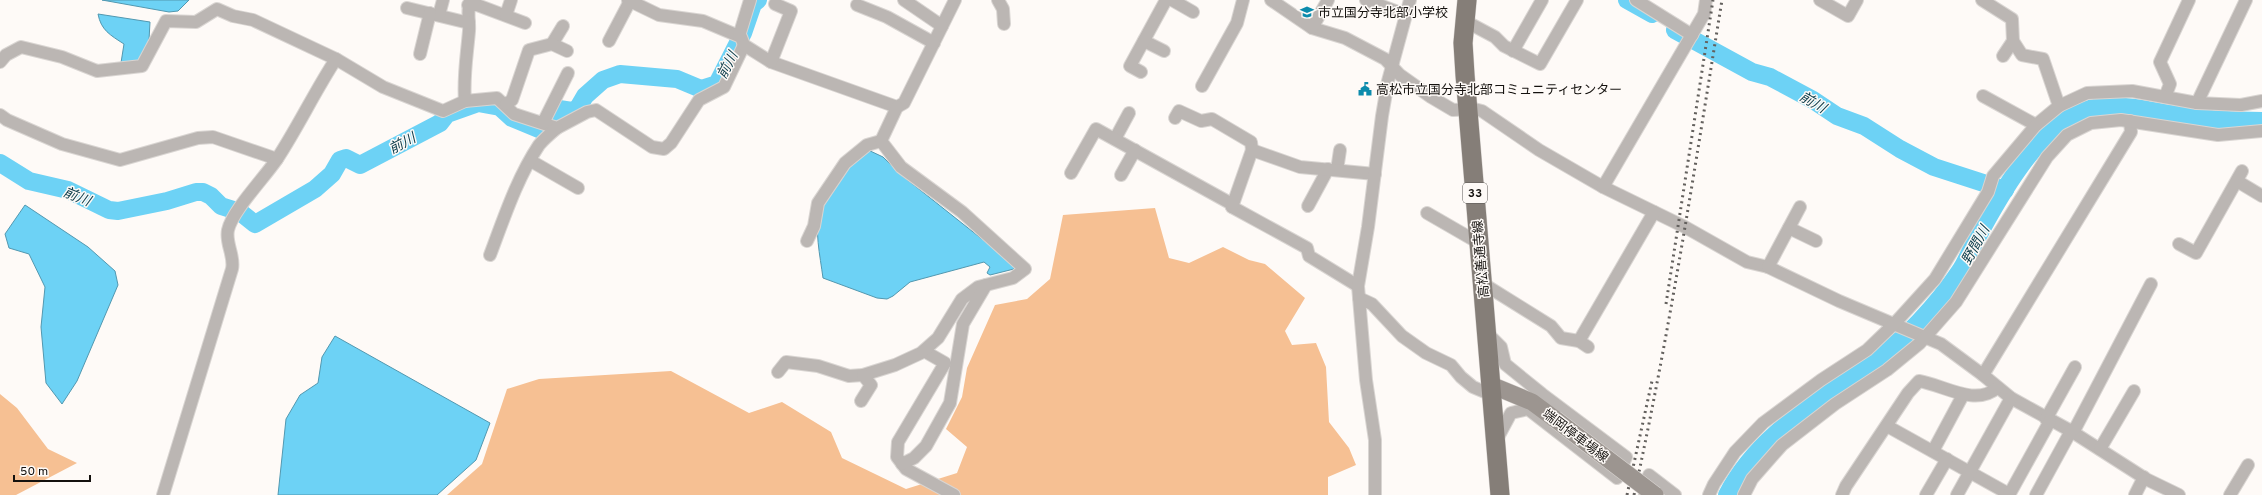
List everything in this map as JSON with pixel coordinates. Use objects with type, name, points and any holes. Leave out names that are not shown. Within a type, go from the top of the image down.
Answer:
[{"type":"main road","name":"高松善通寺線","points":[[1467,0],[1463,43],[1500,495]]},
{"type":"main road","name":"端岡停車場線","points":[[1491,390],[1532,402],[1655,495]]},
{"type":"street","points":[[420,54],[434,14],[443,0]]},
{"type":"street","points":[[506,16],[512,0]]},
{"type":"street","points":[[609,41],[629,0],[659,15],[703,21],[742,41],[771,62],[897,107]]},
{"type":"street","points":[[490,255],[513,195],[540,144],[557,128],[587,112],[596,110],[652,147],[664,149],[671,143],[699,100],[724,87],[742,41],[750,0]]},
{"type":"street","points":[[904,0],[924,12],[942,26]]},
{"type":"street","points":[[807,240],[814,226],[818,203],[845,164],[867,145],[881,141],[897,107],[904,103],[955,0]]},
{"type":"street","points":[[998,0],[1004,9],[1004,24]]},
{"type":"street","points":[[1141,72],[1130,66],[1166,0]]},
{"type":"street","points":[[1172,0],[1193,12]]},
{"type":"street","points":[[1202,86],[1237,23],[1243,0]]},
{"type":"street","points":[[1271,0],[1312,28],[1364,46],[1385,58],[1400,75],[1453,110],[1468,109],[1482,111],[1539,150],[1603,187],[1654,212],[1747,262],[1768,267],[1839,301],[1897,324],[1941,344],[2011,398],[2048,420],[2071,431],[2144,477],[2179,495]]},
{"type":"street","points":[[1312,28],[1328,0]]},
{"type":"street","points":[[1366,0],[1406,15]]},
{"type":"street","points":[[1375,495],[1375,440],[1366,380],[1359,292],[1382,116],[1410,0]]},
{"type":"street","points":[[1513,51],[1542,0]]},
{"type":"street","points":[[1465,21],[1495,37],[1504,46],[1540,64],[1577,0]]},
{"type":"street","points":[[1636,0],[1692,35]]},
{"type":"street","points":[[1603,187],[1704,14],[1706,0]]},
{"type":"street","points":[[1820,0],[1848,16],[1857,0]]},
{"type":"street","points":[[1982,0],[2012,20],[2013,41],[2022,55],[2043,59],[2059,106]]},
{"type":"street","points":[[2165,97],[2170,84],[2160,62],[2189,0]]},
{"type":"street","points":[[2197,104],[2246,0]]},
{"type":"street","points":[[465,101],[463,83],[470,2],[525,23]]},
{"type":"street","points":[[771,62],[791,11],[775,4]]},
{"type":"street","points":[[858,5],[887,17],[934,43]]},
{"type":"street","points":[[407,8],[469,23]]},
{"type":"street","points":[[0,62],[6,55],[21,47],[62,57],[97,71],[116,71],[142,66],[166,21],[196,22],[217,9],[233,16],[253,20],[336,59],[383,87],[443,111],[465,101],[497,98],[506,104],[514,114],[557,128]]},
{"type":"street","points":[[552,44],[563,26]]},
{"type":"street","points":[[1144,40],[1164,51]]},
{"type":"street","points":[[2003,56],[2013,41]]},
{"type":"street","points":[[506,104],[512,100],[529,50],[552,44],[567,51]]},
{"type":"street","points":[[163,495],[232,269],[233,263],[227,242],[228,229],[244,202],[277,159],[319,84],[336,59]]},
{"type":"street","points":[[543,123],[568,73]]},
{"type":"street","points":[[1709,495],[1714,484],[1734,452],[1763,424],[1822,380],[1867,350],[1897,324],[1935,279],[1988,192],[1993,176],[2036,124],[2059,106],[2087,93],[2132,91],[2197,104],[2241,105],[2262,101]]},
{"type":"street","points":[[1983,96],[2036,124]]},
{"type":"street","points":[[1180,110],[1200,121],[1212,119],[1251,142],[1252,150],[1232,207]]},
{"type":"street","points":[[1115,139],[1129,113]]},
{"type":"street","points":[[0,115],[62,144],[120,160],[198,138],[213,137],[277,159]]},
{"type":"street","points":[[1744,495],[1752,479],[1782,446],[1835,404],[1887,370],[1924,336],[1956,302],[2047,156],[2067,135],[2091,123],[2121,120],[2218,135],[2262,132]]},
{"type":"street","points":[[1983,375],[2131,132],[2130,121]]},
{"type":"street","points":[[1071,173],[1096,129],[1230,203],[1232,207],[1307,248],[1309,256],[1359,292],[1402,336],[1426,353],[1451,365],[1461,377],[1473,387],[1491,390]]},
{"type":"street","points":[[778,372],[786,362],[818,366],[849,376],[863,375],[895,365],[924,351],[938,338],[962,299],[978,287],[1013,278],[1025,269],[962,212],[901,167],[881,141]]},
{"type":"street","points":[[1121,174],[1135,150]]},
{"type":"street","points":[[1252,150],[1300,167],[1375,174]]},
{"type":"street","points":[[1308,206],[1332,170],[1340,150]]},
{"type":"street","points":[[531,161],[577,189]]},
{"type":"street","points":[[2179,244],[2196,253],[2239,176],[2262,196]]},
{"type":"street","points":[[1768,267],[1800,207]]},
{"type":"street","points":[[1482,283],[1551,326],[1561,338],[1584,344],[1654,212]]},
{"type":"street","points":[[1427,213],[1479,243]]},
{"type":"street","points":[[1789,228],[1816,241]]},
{"type":"street","points":[[902,464],[914,458],[926,446],[950,403],[963,324],[986,284]]},
{"type":"street","points":[[2036,495],[2071,431],[2079,420],[2151,284]]},
{"type":"street","points":[[1487,333],[1501,347],[1505,364],[1542,394],[1626,457],[1617,478],[1528,409],[1511,413],[1496,442]]},
{"type":"street","points":[[924,351],[945,363],[898,442],[897,457],[906,469],[954,495]]},
{"type":"street","points":[[1887,426],[2009,495],[2075,367]]},
{"type":"street","points":[[861,401],[871,385],[863,375]]},
{"type":"street","points":[[1842,495],[1846,486],[1908,393],[1919,381],[1963,395],[1990,394],[1997,388]]},
{"type":"street","points":[[2100,449],[2134,391]]},
{"type":"street","points":[[1933,451],[1963,395]]},
{"type":"street","points":[[1957,495],[2011,398]]},
{"type":"street","points":[[1926,495],[1947,459]]},
{"type":"street","points":[[2230,495],[2248,465]]},
{"type":"street","points":[[1645,495],[1650,475],[1675,495]]},
{"type":"street","points":[[2135,495],[2144,477]]},
{"type":"shaded area","points":[[1155,208],[1169,258],[1189,263],[1223,247],[1249,260],[1265,264],[1305,298],[1285,331],[1292,345],[1316,343],[1326,367],[1329,422],[1349,448],[1356,465],[1328,477],[1328,495],[447,495],[482,464],[507,389],[539,379],[671,371],[749,413],[782,402],[831,432],[842,458],[906,489],[957,473],[967,447],[946,429],[962,397],[967,368],[995,305],[1027,299],[1050,279],[1063,215]]},
{"type":"shaded area","points":[[0,394],[17,408],[48,449],[77,463],[16,495],[0,495]]},
{"type":"water","points":[[102,0],[189,0],[178,11],[169,12]]},
{"type":"water","points":[[98,14],[150,22],[149,40],[139,66],[120,69],[124,44],[110,35],[101,24]]},
{"type":"water","points":[[866,149],[883,157],[900,174],[1016,266],[1014,269],[990,275],[987,273],[990,267],[984,262],[910,282],[887,299],[877,298],[823,278],[818,234],[818,216],[820,207],[827,192],[833,184]]},
{"type":"water","points":[[25,205],[88,247],[115,271],[118,285],[77,381],[62,404],[46,383],[41,327],[45,287],[29,254],[9,248],[5,234]]},
{"type":"water","points":[[335,336],[490,423],[476,460],[437,495],[278,495],[286,419],[300,395],[318,383],[322,357]]},
{"type":"waterway","name":"前川","points":[[0,163],[29,181],[68,190],[109,210],[118,211],[167,201],[196,192],[203,192],[211,196],[221,206],[240,212],[255,224],[315,189],[332,174],[340,160],[346,158],[360,165],[440,123],[447,114],[478,103],[500,107],[512,118],[541,130],[552,122],[552,117],[559,109],[572,111],[578,108],[585,96],[603,80],[620,74],[677,79],[701,89],[717,84],[743,33],[753,4],[758,0]]},
{"type":"waterway","name":"前川","points":[[1627,0],[1652,14]]},
{"type":"waterway","name":"前川","points":[[1675,30],[1752,72],[1770,77],[1813,100],[1837,116],[1864,126],[1900,149],[1934,167],[2005,190]]},
{"type":"waterway","name":"野間川","points":[[1727,495],[1745,467],[1766,443],[1790,421],[1870,364],[1895,344],[1925,316],[1946,291],[1962,267],[1986,220],[2018,169],[2031,152],[2059,125],[2074,115],[2087,110],[2114,106],[2204,118],[2262,121]]},
{"type":"railway","points":[[1666,304],[1713,0]]},
{"type":"railway","points":[[1634,495],[1671,310],[1722,0]]},
{"type":"railway","points":[[1627,495],[1652,381]]},
{"type":"place","name":"市立国分寺北部小学校","points":[[1307,12]]},
{"type":"place","name":"高松市立国分寺北部コミュニティセンター","points":[[1365,89]]}]
